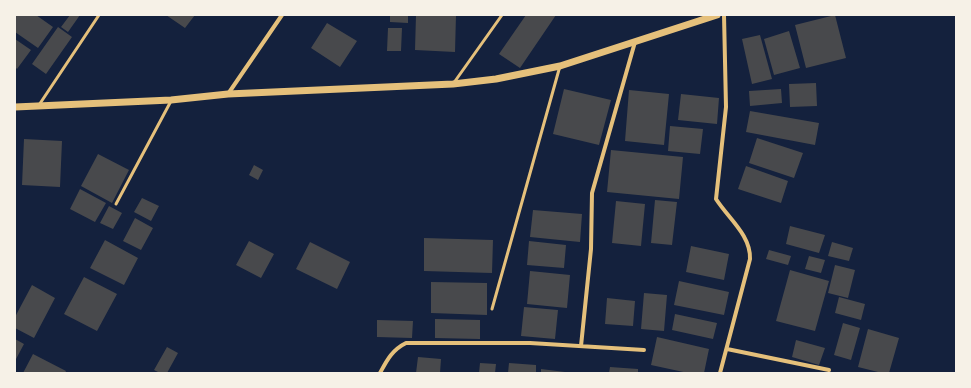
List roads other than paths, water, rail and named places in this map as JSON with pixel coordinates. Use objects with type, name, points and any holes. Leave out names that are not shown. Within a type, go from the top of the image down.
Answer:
[{"type":"street","points":[[228,94],[282,15]]},
{"type":"street","points":[[15,107],[171,100],[228,94],[453,84],[496,79],[560,66],[717,15]]},
{"type":"street","points":[[720,373],[751,250],[748,241],[716,199],[726,107],[724,15]]},
{"type":"street","points":[[581,346],[591,249],[592,193],[635,41]]},
{"type":"street","points":[[380,373],[390,354],[397,347],[406,343],[506,343],[644,350]]},
{"type":"street","points":[[727,349],[828,370]]},
{"type":"lane","points":[[38,106],[99,15]]},
{"type":"lane","points":[[453,84],[502,15]]},
{"type":"lane","points":[[492,309],[560,66]]},
{"type":"lane","points":[[116,204],[171,100]]}]
